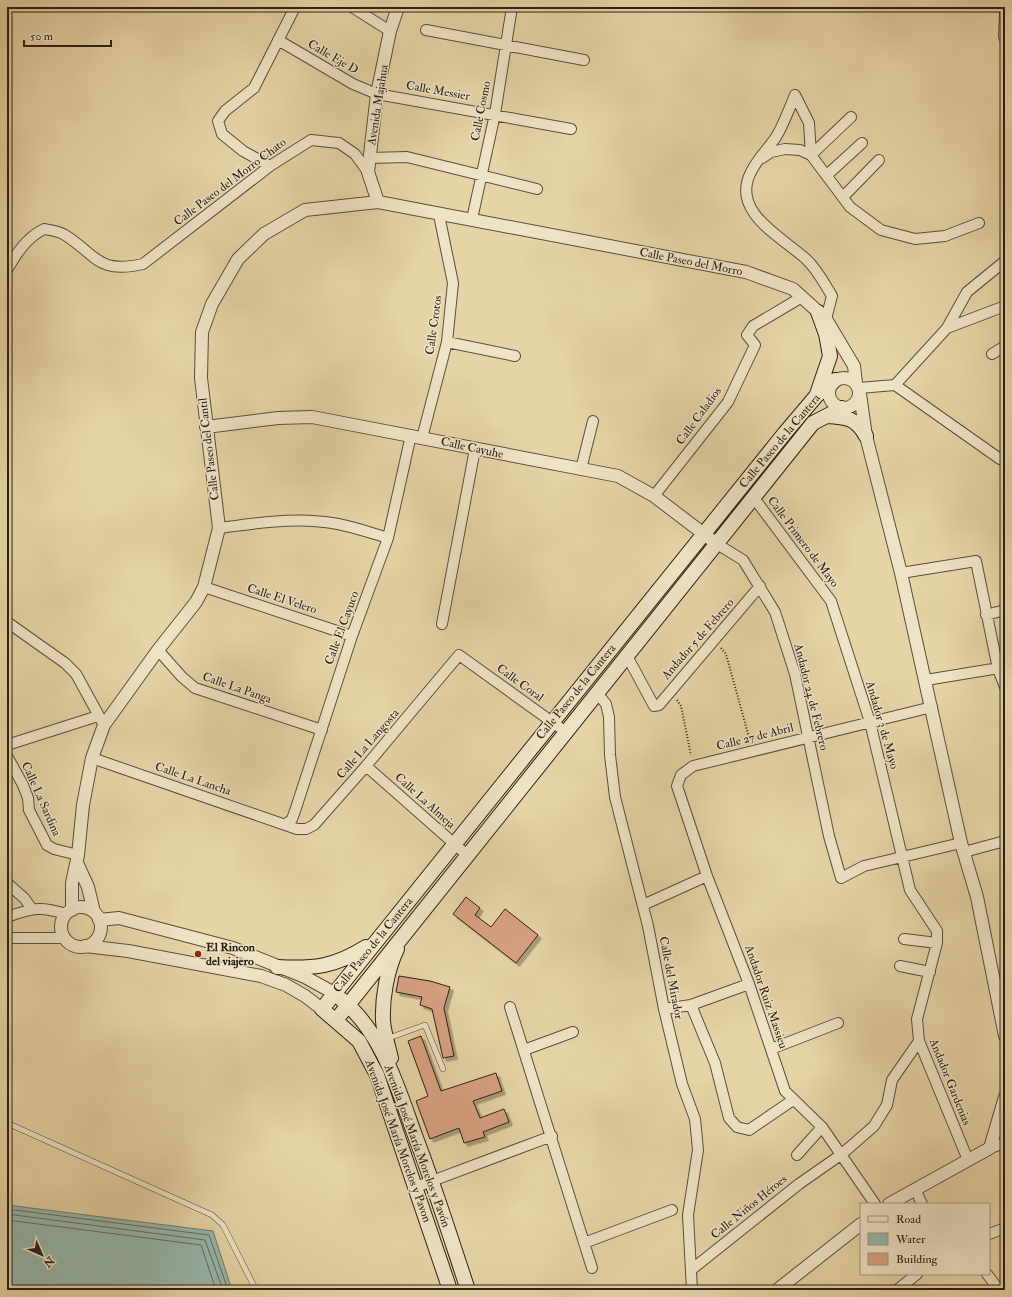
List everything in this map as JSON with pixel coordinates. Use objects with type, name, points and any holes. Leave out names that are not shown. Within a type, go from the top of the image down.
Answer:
[{"type":"main road","points":[[817,395],[830,356],[822,318]]},
{"type":"main road","name":"Calle Paseo de la Cantera","points":[[322,1009],[702,534],[817,395],[835,380]]},
{"type":"main road","name":"Calle Paseo de la Cantera","points":[[336,1020],[813,423],[842,408]]},
{"type":"main road","points":[[827,416],[847,417],[860,426],[866,436]]},
{"type":"main road","name":"Avenida José María Morelos y Pavón","points":[[410,926],[392,960],[385,994],[382,1041],[432,1182],[468,1290]]},
{"type":"main road","points":[[277,967],[302,968],[325,966],[352,956],[375,941]]},
{"type":"main road","points":[[334,993],[348,1005],[382,1041]]},
{"type":"main road","name":"Avenida José María Morelos y Pavon","points":[[322,1009],[359,1041],[367,1054],[377,1076],[450,1290]]},
{"type":"street","points":[[270,166],[243,151],[222,134],[218,121],[225,111],[254,88],[295,7]]},
{"type":"street","points":[[352,7],[390,31]]},
{"type":"street","name":"Avenida Majahua","points":[[378,202],[368,172],[378,94],[390,31],[398,7]]},
{"type":"street","name":"Calle Cosmo","points":[[472,220],[495,114],[512,7]]},
{"type":"street","points":[[1004,37],[1005,13]]},
{"type":"street","points":[[426,30],[584,60]]},
{"type":"street","name":"Calle Eje D","points":[[278,40],[353,84],[378,94]]},
{"type":"street","name":"Calle Messier","points":[[378,94],[572,129]]},
{"type":"street","points":[[811,155],[809,123],[795,95],[776,136],[751,172],[746,186],[748,201],[753,214],[807,259],[821,276],[832,296],[822,318]]},
{"type":"street","points":[[811,155],[851,117]]},
{"type":"street","name":"Calle Paseo del Morro Chato","points":[[7,270],[31,235],[44,229],[63,234],[102,264],[125,268],[143,264],[270,166],[311,140],[339,143],[355,154],[368,172]]},
{"type":"street","points":[[827,175],[862,143]]},
{"type":"street","points":[[759,160],[771,152],[785,148],[800,150],[811,155],[850,207],[881,230],[916,239],[945,236],[979,223]]},
{"type":"street","points":[[370,158],[407,157],[537,190]]},
{"type":"street","points":[[843,197],[879,160]]},
{"type":"street","name":"Calle Paseo del Cantil","points":[[69,912],[83,804],[101,721],[196,602],[204,587],[219,528],[201,378],[202,332],[212,304],[238,259],[264,234],[305,210],[378,202],[472,220]]},
{"type":"street","name":"Calle Crotos","points":[[417,436],[447,342],[453,283],[440,215]]},
{"type":"street","name":"Calle Paseo del Morro","points":[[472,220],[746,272],[793,289],[822,318],[854,366],[866,436],[901,573],[926,680],[962,848],[978,897],[1005,1036]]},
{"type":"street","points":[[858,389],[895,385],[947,328],[967,292],[1005,261]]},
{"type":"street","name":"Calle Caladios","points":[[654,496],[728,402],[755,345],[747,335],[753,326],[802,297]]},
{"type":"street","points":[[947,328],[1005,306]]},
{"type":"street","points":[[447,342],[516,356]]},
{"type":"street","points":[[992,354],[1005,346]]},
{"type":"street","points":[[844,377],[853,380],[858,389],[854,405],[849,408],[842,408],[833,404],[829,395],[829,389],[835,380],[844,377]]},
{"type":"street","points":[[895,385],[1000,459],[1005,460]]},
{"type":"street","name":"Calle Cayuhe","points":[[206,427],[278,418],[312,417],[417,436],[475,449],[618,476],[654,496],[717,544]]},
{"type":"street","points":[[581,469],[593,421]]},
{"type":"street","name":"Calle El Cayuco","points":[[286,824],[292,819],[296,811],[352,636],[388,538],[417,436]]},
{"type":"street","points":[[442,624],[475,449]]},
{"type":"street","name":"Calle Primero de Mayo","points":[[754,498],[832,601]]},
{"type":"street","points":[[219,528],[274,521],[305,520],[338,524],[388,538]]},
{"type":"street","name":"Andador 24 de Febrero","points":[[717,544],[743,560],[775,612],[795,674],[829,836],[841,878],[864,866],[903,857]]},
{"type":"street","points":[[901,573],[976,561],[986,615],[1002,668],[1005,687]]},
{"type":"street","name":"Andador 5 de Febrero","points":[[627,656],[654,706],[659,705],[760,586]]},
{"type":"street","name":"Calle El Velero","points":[[204,587],[352,636]]},
{"type":"street","name":"Andador 3 de Mayo","points":[[832,601],[870,722],[910,890],[937,931],[937,943]]},
{"type":"street","points":[[986,615],[1005,610]]},
{"type":"street","points":[[7,622],[65,663],[76,674],[101,721],[7,745]]},
{"type":"street","name":"Calle La Panga","points":[[158,650],[182,677],[195,688],[322,730]]},
{"type":"street","name":"Calle Coral","points":[[459,655],[566,732]]},
{"type":"street","name":"Calle La Langosta","points":[[286,824],[297,829],[306,829],[314,825],[366,766],[459,655]]},
{"type":"street","points":[[926,680],[1002,668]]},
{"type":"street","name":"Calle del Mirador","points":[[597,693],[606,704],[609,717],[610,755],[614,797],[643,905],[664,1009],[682,1084],[695,1119],[698,1150],[688,1215],[691,1270]]},
{"type":"street","name":"Calle 27 de Abril","points":[[681,775],[693,766],[932,706]]},
{"type":"street","name":"Calle La Sardina","points":[[7,756],[23,785],[28,798],[29,810],[47,845],[77,859]]},
{"type":"street","name":"Calle La Lancha","points":[[92,758],[286,824]]},
{"type":"street","name":"Calle La Almeja","points":[[366,766],[467,855]]},
{"type":"street","name":"Andador Ruiz Massieu","points":[[681,775],[677,786],[707,876],[749,984],[785,1091],[822,1127],[874,1203]]},
{"type":"street","points":[[903,857],[1005,841]]},
{"type":"street","points":[[77,859],[88,887],[100,931],[95,941],[85,946]]},
{"type":"street","points":[[643,905],[707,876]]},
{"type":"street","points":[[7,883],[20,894],[32,908]]},
{"type":"street","points":[[7,917],[32,908],[69,912],[84,908],[96,916],[119,918],[233,948],[304,977],[334,993]]},
{"type":"street","points":[[69,912],[62,922],[61,928],[64,938],[73,946],[128,951],[261,976],[286,985],[305,996],[322,1009]]},
{"type":"street","points":[[7,938],[64,938]]},
{"type":"street","points":[[904,939],[937,943]]},
{"type":"street","name":"Andador Gardenias","points":[[937,943],[917,1019],[919,1041],[968,1160]]},
{"type":"street","points":[[900,966],[930,972]]},
{"type":"street","points":[[664,1009],[691,1005],[749,984]]},
{"type":"street","points":[[691,1005],[715,1063],[729,1118],[737,1127],[749,1130],[793,1100]]},
{"type":"street","points":[[510,1007],[552,1136],[592,1268]]},
{"type":"street","points":[[770,1049],[838,1023]]},
{"type":"street","points":[[524,1050],[573,1032]]},
{"type":"street","name":"Calle Niños Héroes","points":[[691,1270],[799,1184],[842,1154],[874,1126],[887,1105],[892,1080],[919,1041]]},
{"type":"street","points":[[990,1148],[1005,1097]]},
{"type":"street","points":[[798,1155],[822,1127]]},
{"type":"street","points":[[416,1187],[552,1136]]},
{"type":"street","points":[[891,1203],[990,1148],[1005,1143]]},
{"type":"street","points":[[915,1189],[922,1203]]},
{"type":"street","points":[[584,1242],[672,1210]]},
{"type":"street","points":[[776,1290],[860,1225]]},
{"type":"street","points":[[990,1234],[1005,1228]]},
{"type":"street","points":[[691,1270],[692,1290]]},
{"type":"street","points":[[897,1290],[916,1275]]},
{"type":"street","points":[[988,1275],[999,1290]]},
{"type":"lane","points":[[367,1054],[382,1041],[425,1025],[443,1069]]},
{"type":"lane","points":[[7,1123],[212,1215],[223,1225],[256,1290]]},
{"type":"path","points":[[715,638],[726,654],[753,752]]},
{"type":"path","points":[[671,691],[681,706],[693,766]]},
{"type":"water","points":[[7,1205],[213,1231],[232,1290],[7,1290]]},
{"type":"building","points":[[466,897],[480,908],[475,915],[491,927],[505,909],[538,935],[516,963],[453,914]]},
{"type":"building","points":[[399,976],[430,981],[450,987],[444,1008],[454,1056],[443,1058],[432,1009],[420,1005],[422,997],[396,992]]},
{"type":"building","points":[[421,1036],[441,1091],[496,1073],[502,1091],[473,1101],[480,1118],[504,1109],[509,1122],[483,1132],[485,1137],[464,1143],[459,1128],[430,1139],[416,1101],[428,1096],[408,1041]]},
{"type":"place","name":"El Rincon del viajero","points":[[198,954]]}]
